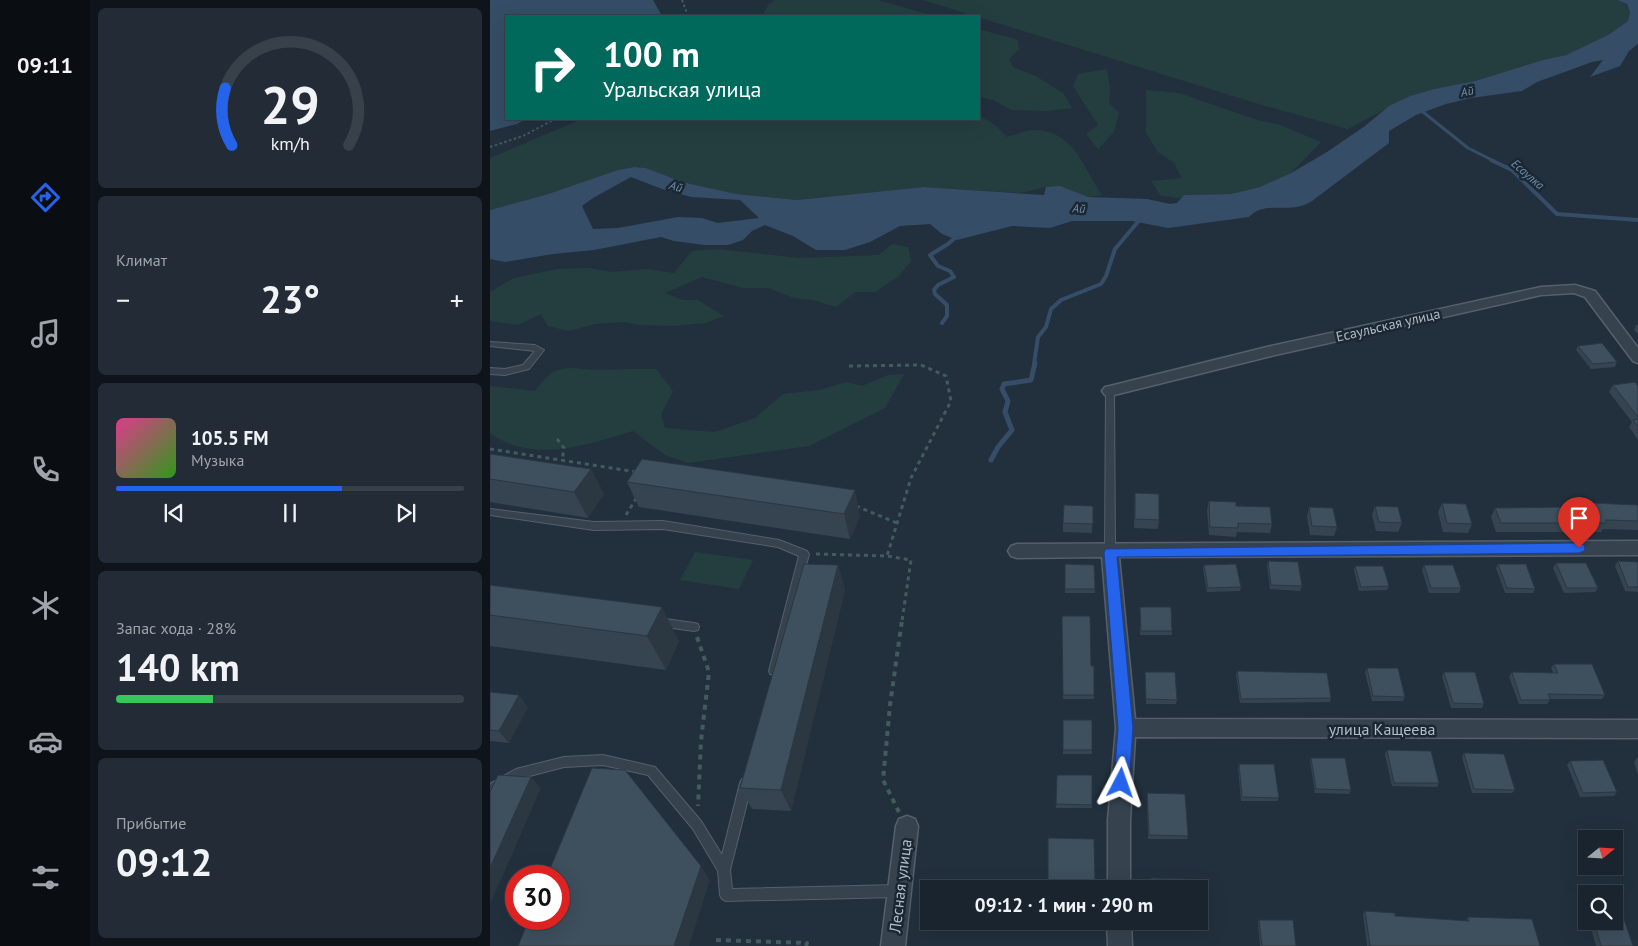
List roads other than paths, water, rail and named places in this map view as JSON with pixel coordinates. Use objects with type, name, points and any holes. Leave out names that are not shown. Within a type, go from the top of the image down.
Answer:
[{"type":"street","name":"Есаульская улица","points":[[1110,391],[1267,352],[1541,291],[1575,289],[1590,294],[1638,358]]},
{"type":"street","points":[[1017,552],[1638,548]]},
{"type":"street","points":[[1110,552],[1126,728],[1118,820],[1119,880]]},
{"type":"street","name":"улица Кащеева","points":[[1126,728],[1638,730]]},
{"type":"street","name":"Лесная улица","points":[[893,946],[907,826]]},
{"type":"street","points":[[1119,930],[1120,946]]},
{"type":"lane","points":[[490,344],[535,347],[540,350],[526,367],[506,372],[490,371]]},
{"type":"lane","points":[[1110,391],[1110,552]]},
{"type":"lane","points":[[490,512],[594,526],[663,525],[779,544],[804,554],[771,681]]},
{"type":"lane","points":[[646,620],[694,627]]},
{"type":"lane","points":[[490,790],[516,774],[564,762],[602,760],[651,771],[697,825],[724,870]]},
{"type":"lane","points":[[748,776],[724,870],[726,896],[899,891]]},
{"type":"water","points":[[490,0],[653,0],[661,15],[505,15],[505,120],[524,120],[517,124],[490,131]]},
{"type":"water","name":"Ай","points":[[1617,0],[1638,0],[1638,44],[1629,51],[1620,66],[1590,77],[1603,60],[1592,62],[1537,82],[1522,91],[1471,98],[1446,104],[1416,115],[1389,131],[1389,143],[1312,201],[1301,206],[1267,208],[1255,212],[1249,217],[1168,228],[1132,221],[1072,221],[1050,228],[1012,226],[957,240],[942,234],[930,224],[900,226],[870,242],[845,250],[816,250],[793,236],[765,225],[752,231],[743,240],[728,245],[705,245],[674,241],[661,237],[594,250],[553,254],[505,262],[490,259],[490,210],[545,195],[618,170],[634,167],[646,168],[682,182],[736,194],[797,200],[924,187],[1044,195],[1046,187],[1060,186],[1088,197],[1147,199],[1170,204],[1177,203],[1184,195],[1231,194],[1260,187],[1291,173],[1327,152],[1365,126],[1389,106],[1410,96],[1475,81],[1543,60],[1566,55],[1608,35],[1628,21],[1630,12],[1627,4]],"holes":[[[631,177],[662,189],[691,197],[740,200],[759,218],[718,223],[702,218],[678,217],[618,228],[593,229],[582,206]]]},
{"type":"waterway","name":"Есаулка","points":[[1418,108],[1468,148],[1494,161]]},
{"type":"waterway","name":"Есаулка","points":[[1491,160],[1512,170],[1557,214],[1638,220]]},
{"type":"waterway","points":[[1034,364],[1038,337],[1046,327],[1051,309],[1061,300],[1101,284],[1106,276],[1115,249],[1142,217]]},
{"type":"waterway","points":[[942,323],[947,316],[947,305],[935,294],[934,290],[938,285],[954,277],[950,271],[938,266],[930,255],[948,244],[958,235]]},
{"type":"waterway","points":[[991,460],[998,447],[1012,430],[1005,412],[1008,401],[1002,389],[1004,384],[1031,380],[1035,363]]}]
